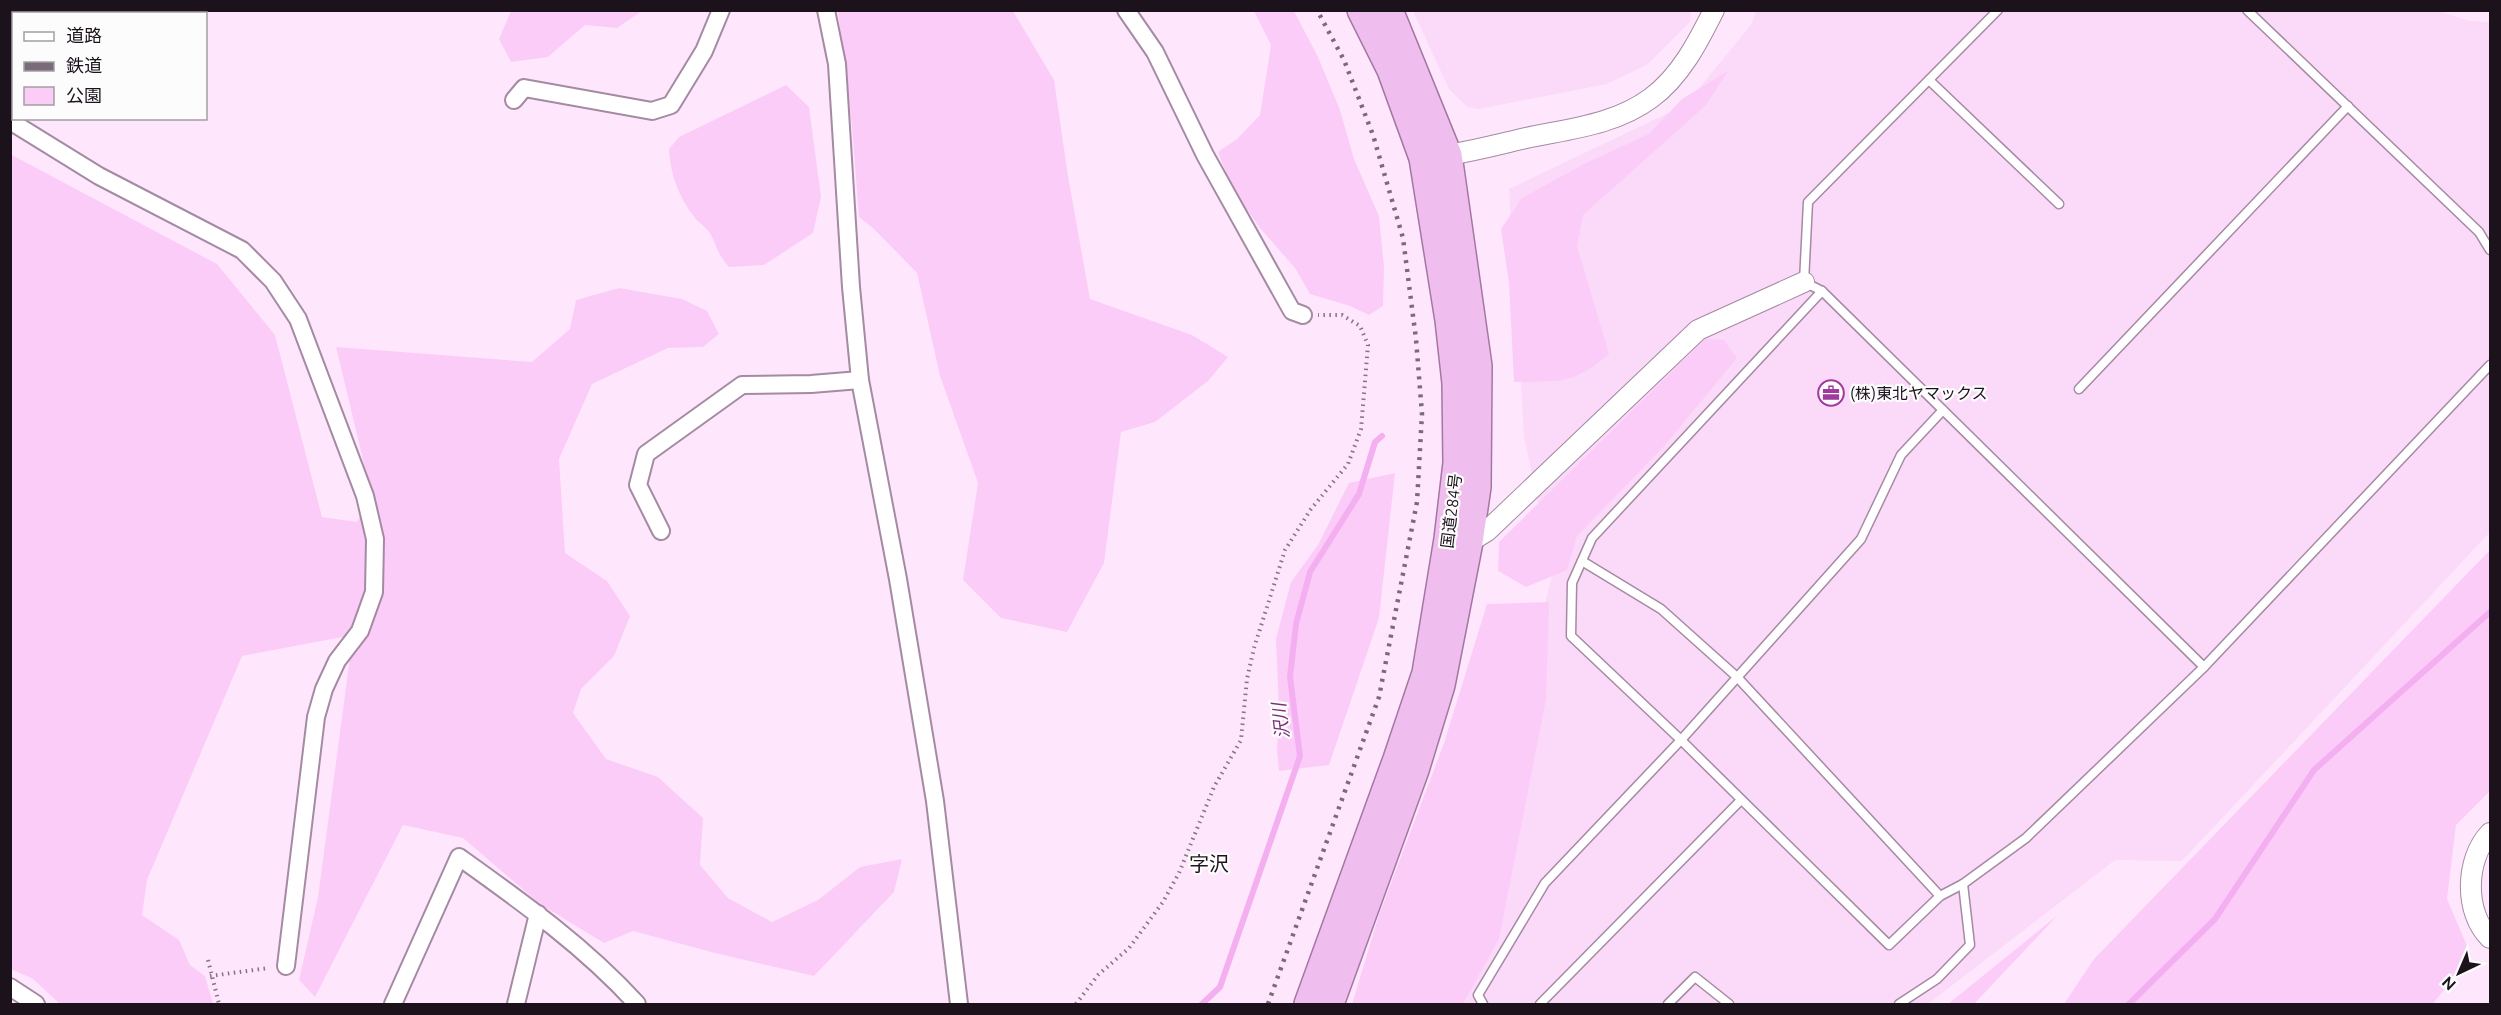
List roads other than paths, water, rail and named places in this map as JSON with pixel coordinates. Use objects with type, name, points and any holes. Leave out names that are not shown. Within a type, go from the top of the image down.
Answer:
[{"type":"highway","name":"国道284号","points":[[1361,10],[1435,157]]},
{"type":"highway","name":"国道284号","points":[[1308,1005],[1344,901],[1398,759],[1426,673],[1459,541],[1477,488],[1478,366],[1435,157],[1389,10]]},
{"type":"highway","name":"国道284号","points":[[1330,1005],[1415,770],[1441,685],[1459,541]]},
{"type":"street","points":[[514,100],[524,88],[652,111],[671,105],[704,51],[722,10]]},
{"type":"street","points":[[826,10],[837,64],[851,287],[861,380],[898,579],[935,801],[959,1005]]},
{"type":"street","points":[[1126,10],[1155,52],[1205,155],[1292,311],[1303,315]]},
{"type":"street","points":[[1435,157],[1594,123],[1628,113],[1652,97],[1679,70],[1699,40],[1714,10]]},
{"type":"street","points":[[10,120],[99,176],[242,250],[273,281],[298,319],[365,496],[375,539],[374,592],[360,631],[337,661],[324,689],[316,717],[286,966]]},
{"type":"street","points":[[1459,541],[1487,531],[1698,330],[1813,286]]},
{"type":"street","points":[[661,531],[638,485],[646,454],[742,386],[861,380]]},
{"type":"street","points":[[2490,833],[2483,840],[2476,857],[2472,900],[2472,908],[2483,931],[2490,938]]},
{"type":"street","points":[[393,1005],[459,856],[538,914],[606,970],[637,1005]]},
{"type":"street","points":[[516,1005],[538,914]]},
{"type":"street","points":[[10,987],[36,1005]]},
{"type":"lane","points":[[1998,10],[1808,202],[1813,286],[1943,410],[2204,668]]},
{"type":"lane","points":[[2247,10],[2479,232],[2490,250]]},
{"type":"lane","points":[[1929,80],[2058,204]]},
{"type":"lane","points":[[2079,389],[2348,106]]},
{"type":"lane","points":[[1813,286],[1592,538],[1572,583],[1571,636],[1681,740],[1889,945],[1940,896],[1963,884],[2026,837],[2204,668],[2490,365]]},
{"type":"lane","points":[[1483,1005],[1478,995],[1545,883],[1681,740],[1861,539],[1901,456],[1943,410]]},
{"type":"lane","points":[[1582,561],[1661,609],[1737,677],[1940,896]]},
{"type":"lane","points":[[1539,1005],[1742,800]]},
{"type":"lane","points":[[1899,1005],[1937,979],[1970,945],[1963,884]]},
{"type":"lane","points":[[1668,1005],[1695,977],[1729,1005]]},
{"type":"waterway","name":"沢川","points":[[1202,1004],[1220,987],[1300,756],[1290,677],[1296,624],[1310,572],[1359,494],[1375,442],[1382,436]]},
{"type":"waterway","points":[[2129,1004],[2215,919],[2314,770],[2490,612]]},
{"type":"railway","points":[[1268,1004],[1379,697],[1417,502],[1422,414],[1416,339],[1403,238],[1373,135],[1344,60],[1317,10]]},
{"type":"place","name":"(株)東北ヤマックス","points":[[1831,393]]},
{"type":"district","name":"字沢","points":[[1209,863]]}]
